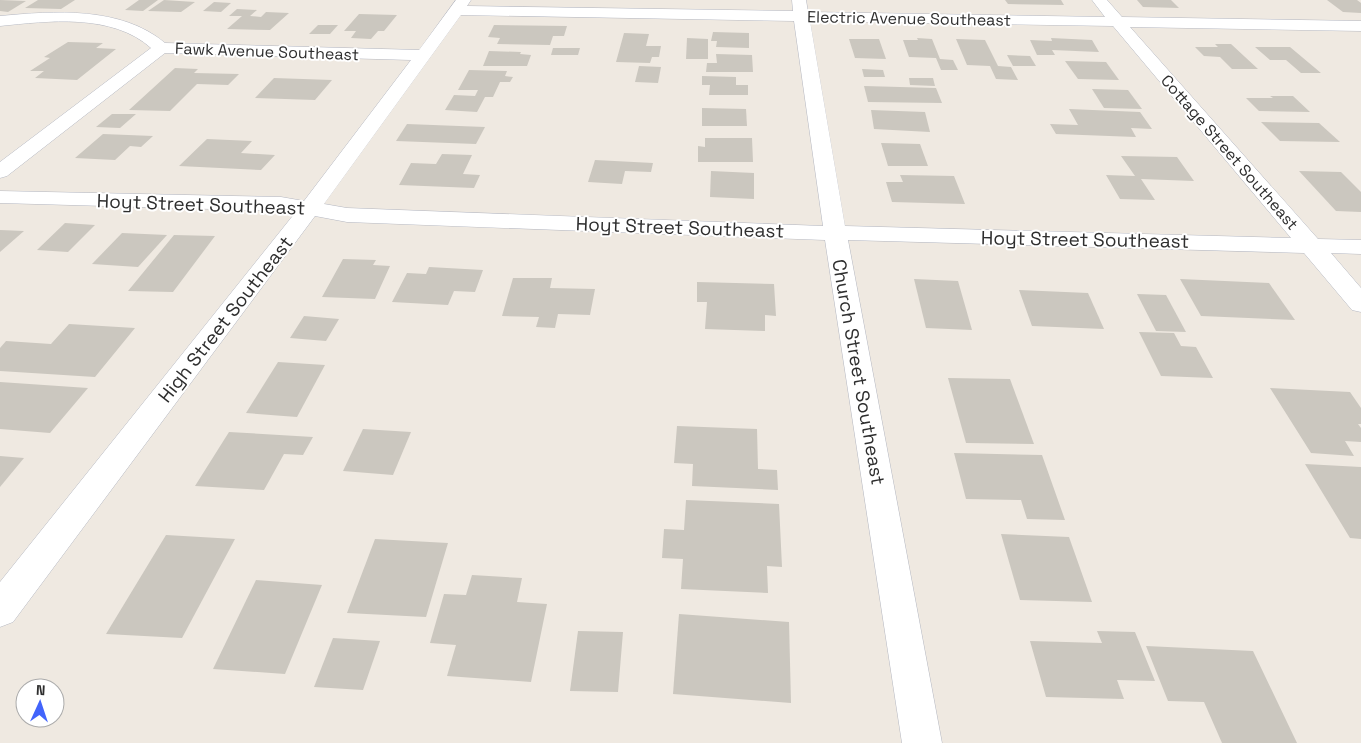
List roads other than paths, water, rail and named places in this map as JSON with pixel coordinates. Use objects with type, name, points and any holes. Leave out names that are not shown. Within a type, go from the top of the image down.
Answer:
[{"type":"street","name":"Cottage Street Southeast","points":[[1099,0],[1361,304]]},
{"type":"street","name":"Electric Avenue Southeast","points":[[460,5],[800,8],[1117,21],[1361,26]]},
{"type":"street","name":"High Street Southeast","points":[[0,610],[310,208],[460,5]]},
{"type":"street","name":"Church Street Southeast","points":[[800,8],[835,233],[922,743]]},
{"type":"street","name":"Fawk Avenue Southeast","points":[[0,21],[37,18],[98,20],[140,31],[152,38],[161,48],[422,55]]},
{"type":"street","points":[[0,172],[161,48]]},
{"type":"street","name":"Hoyt Street Southeast","points":[[0,197],[281,204],[348,215],[835,233],[1361,247]]}]
